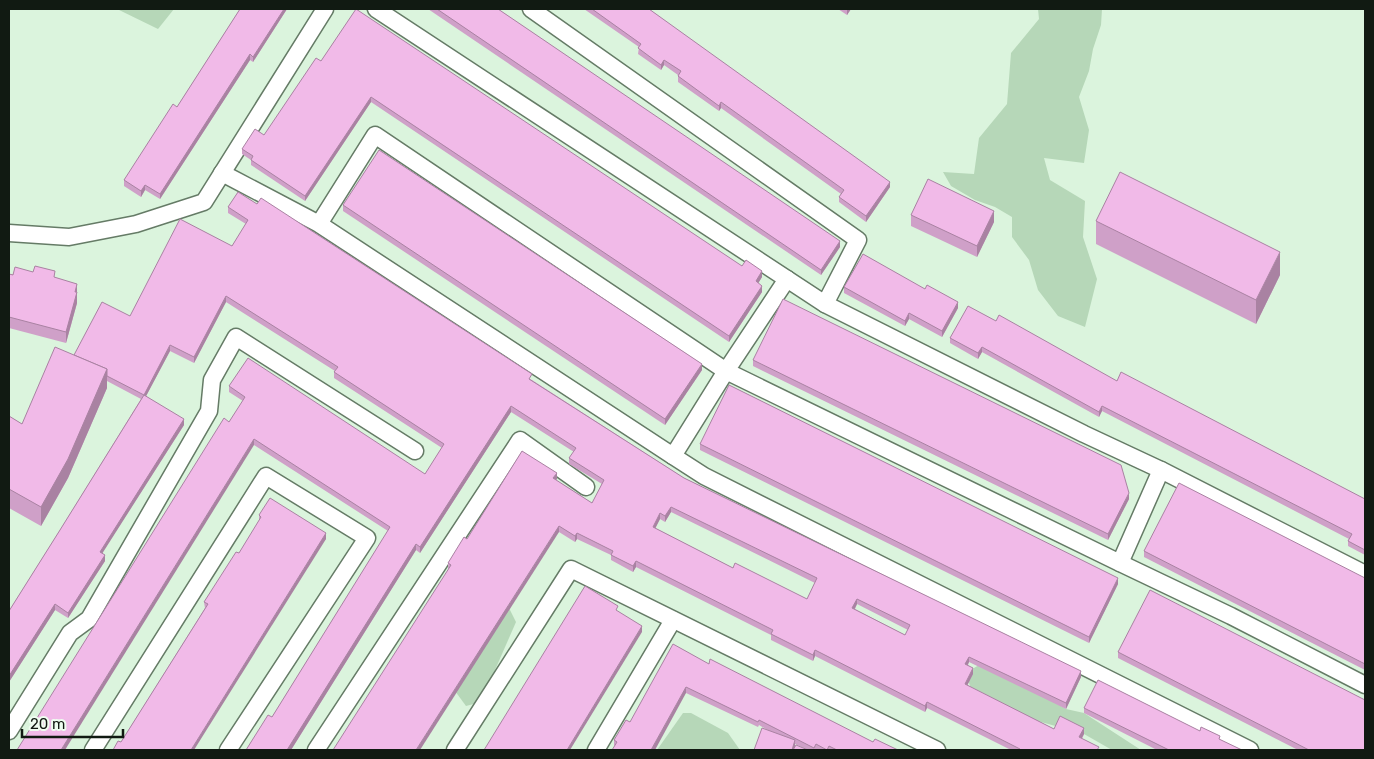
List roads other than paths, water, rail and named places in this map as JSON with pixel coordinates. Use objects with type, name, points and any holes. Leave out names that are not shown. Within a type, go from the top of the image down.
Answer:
[{"type":"lane","points":[[9,233],[70,238],[136,224],[204,202],[325,9]]},
{"type":"lane","points":[[376,9],[825,304],[1084,434],[1161,470],[1365,574]]},
{"type":"lane","points":[[531,9],[858,240],[825,304]]},
{"type":"lane","points":[[319,224],[376,135],[726,371],[1231,616],[1365,685]]},
{"type":"lane","points":[[222,173],[319,224],[712,481],[1250,750]]},
{"type":"lane","points":[[673,456],[787,279]]},
{"type":"lane","points":[[9,731],[70,632],[89,619],[204,420],[209,411],[212,380],[236,337],[415,451]]},
{"type":"lane","points":[[316,750],[520,440],[586,487]]},
{"type":"lane","points":[[1120,563],[1161,470]]},
{"type":"lane","points":[[93,750],[266,476],[367,538],[228,750]]},
{"type":"lane","points":[[455,750],[571,570],[938,750]]},
{"type":"lane","points":[[596,750],[673,620]]}]
